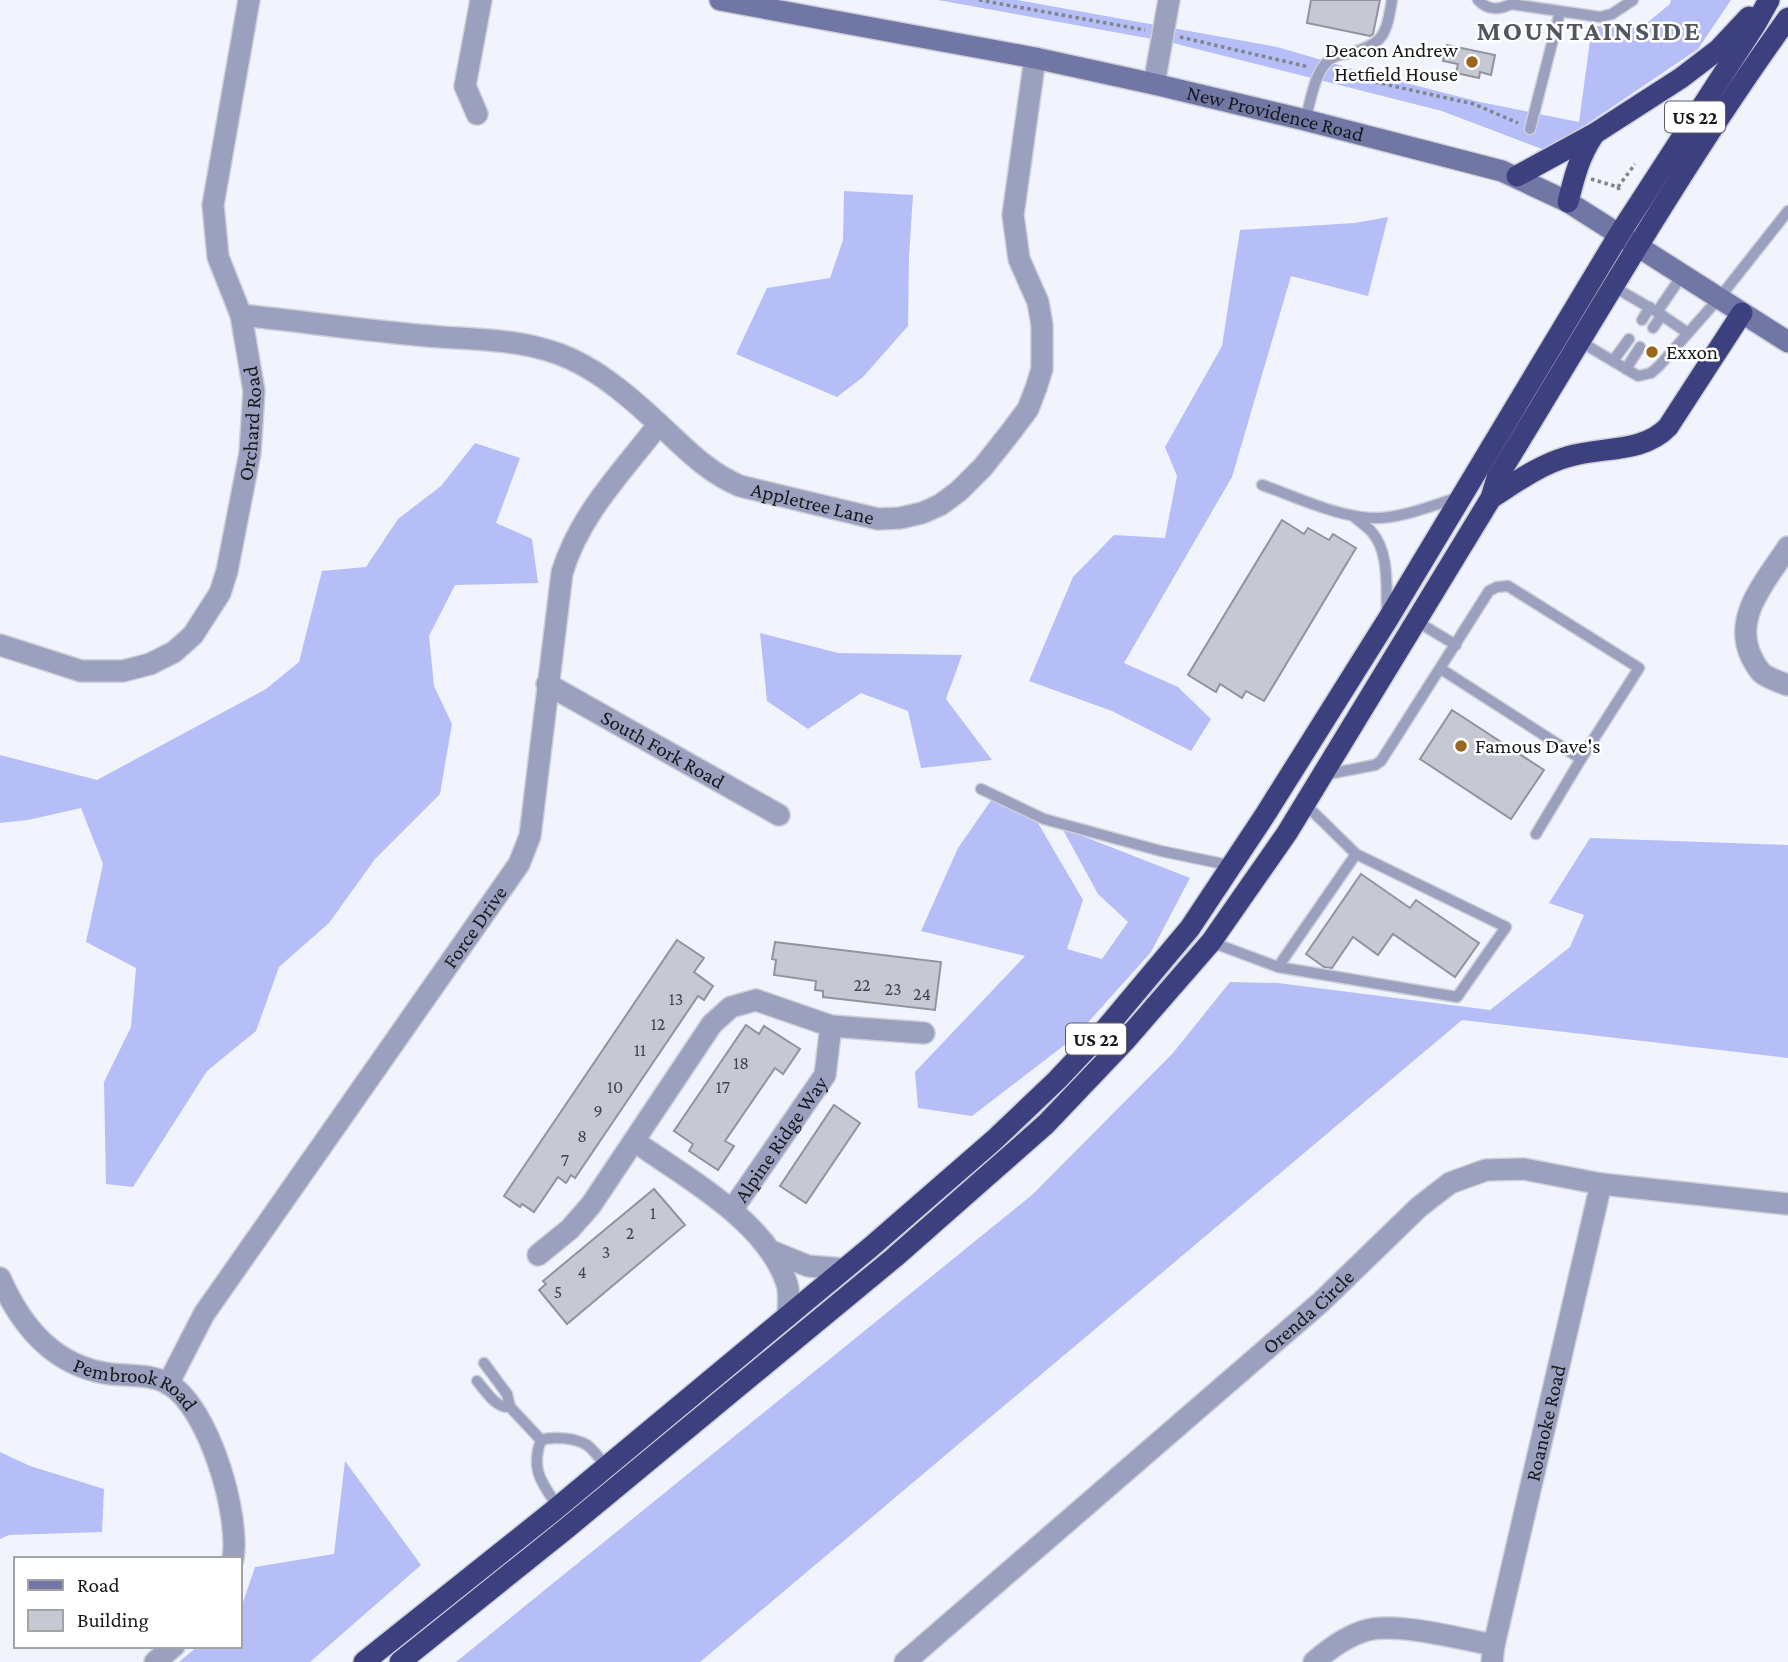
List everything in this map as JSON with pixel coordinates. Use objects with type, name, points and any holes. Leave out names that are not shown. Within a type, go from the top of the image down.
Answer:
[{"type":"highway","points":[[1517,176],[1594,134],[1681,78],[1719,49],[1767,0]]},
{"type":"highway","name":"US 22","points":[[364,1662],[558,1507],[844,1269],[994,1140],[1057,1080],[1107,1027],[1189,928],[1233,866],[1388,619],[1620,233],[1755,25],[1767,0]]},
{"type":"highway","name":"US 22","points":[[400,1662],[885,1265],[1000,1165],[1046,1124],[1124,1042],[1211,942],[1323,775],[1491,498],[1497,478],[1638,246],[1736,93],[1785,27]]},
{"type":"highway","points":[[1568,202],[1583,151],[1594,134]]},
{"type":"highway","points":[[1491,498],[1534,471],[1567,457],[1638,445],[1660,436],[1742,313]]},
{"type":"street","name":"Orchard Road","points":[[0,645],[81,671],[109,673],[150,664],[174,652],[193,635],[220,593],[227,571],[250,453],[254,391],[241,315],[218,257],[214,205],[248,0]]},
{"type":"street","points":[[477,114],[465,86],[481,0]]},
{"type":"street","name":"New Providence Road","points":[[720,0],[1035,58],[1154,83],[1517,176],[1620,233],[1788,342]]},
{"type":"street","points":[[1154,83],[1169,0]]},
{"type":"street","name":"Appletree Lane","points":[[241,315],[442,337],[510,340],[536,347],[572,359],[606,380],[705,467],[740,486],[878,519],[922,513],[940,505],[959,491],[983,467],[1028,409],[1042,369],[1042,325],[1038,302],[1017,252],[1013,215],[1035,58]]},
{"type":"street","name":"Force Drive","points":[[169,1384],[204,1314],[519,864],[530,836],[562,573],[569,548],[581,524],[659,424]]},
{"type":"street","points":[[1788,547],[1754,601],[1746,618],[1745,636],[1755,665],[1763,674],[1788,685]]},
{"type":"street","name":"South Fork Road","points":[[547,684],[779,815]]},
{"type":"street","points":[[538,1255],[570,1229],[591,1205],[712,1024],[731,1007],[756,1000],[831,1026],[924,1033]]},
{"type":"street","name":"Alpine Ridge Way","points":[[732,1210],[825,1075],[831,1026]]},
{"type":"street","name":"Alpine Ridge Way","points":[[634,1141],[732,1210],[771,1251],[788,1285],[788,1316]]},
{"type":"street","name":"Orenda Circle","points":[[905,1662],[1321,1302],[1439,1190],[1461,1178],[1498,1168],[1524,1169],[1601,1184],[1788,1204]]},
{"type":"street","name":"Roanoke Road","points":[[1493,1653],[1601,1184]]},
{"type":"street","name":"Alpine Ridge Way","points":[[771,1251],[808,1266],[844,1269]]},
{"type":"street","name":"Pembrook Road","points":[[0,1278],[26,1324],[63,1360],[101,1373],[147,1376],[169,1384],[189,1401],[202,1422],[231,1507],[235,1537],[233,1557]]},
{"type":"street","points":[[1314,1662],[1336,1644],[1368,1630],[1407,1630],[1493,1653]]},
{"type":"street","points":[[155,1662],[172,1648]]},
{"type":"lane","points":[[1305,120],[1320,70],[1331,57],[1366,49],[1384,36],[1392,0]]},
{"type":"lane","points":[[1478,0],[1489,8],[1504,8],[1512,2],[1600,17],[1612,14],[1633,0]]},
{"type":"lane","points":[[1530,130],[1560,12]]},
{"type":"lane","points":[[1581,342],[1638,376],[1651,373],[1720,297],[1788,211]]},
{"type":"lane","points":[[1642,320],[1656,311],[1683,274]]},
{"type":"lane","points":[[1614,287],[1688,333]]},
{"type":"lane","points":[[1653,328],[1656,311]]},
{"type":"lane","points":[[1613,361],[1629,339]]},
{"type":"lane","points":[[1626,369],[1640,347]]},
{"type":"lane","points":[[1262,485],[1353,516],[1392,517],[1461,496]]},
{"type":"lane","points":[[1353,516],[1371,531],[1380,547],[1385,568],[1388,619]]},
{"type":"lane","points":[[1323,775],[1375,765],[1381,761],[1489,592],[1497,587],[1512,587],[1639,668],[1536,834]]},
{"type":"lane","points":[[1416,621],[1456,645]]},
{"type":"lane","points":[[1441,669],[1581,759]]},
{"type":"lane","points":[[981,789],[1044,819],[1161,851],[1233,866]]},
{"type":"lane","points":[[1211,942],[1278,967],[1457,997],[1506,927],[1356,854],[1305,804]]},
{"type":"lane","points":[[1278,967],[1356,854]]},
{"type":"lane","points":[[484,1363],[507,1394],[510,1407],[541,1440]]},
{"type":"lane","points":[[477,1381],[497,1404],[504,1408],[510,1407]]},
{"type":"lane","points":[[541,1440],[573,1440],[587,1445],[606,1467]]},
{"type":"lane","points":[[541,1440],[536,1466],[542,1483],[558,1507]]},
{"type":"path","points":[[979,0],[1164,34],[1474,104],[1507,116],[1530,130]]},
{"type":"path","points":[[1583,177],[1618,189],[1635,164]]},
{"type":"shaded area","points":[[938,0],[1017,0],[1277,47],[1480,102],[1579,122],[1592,26],[1642,27],[1670,4],[1671,0],[1731,0],[1698,49],[1547,151],[1442,111],[1169,42]]},
{"type":"shaded area","points":[[844,191],[913,195],[908,326],[863,377],[837,397],[736,354],[767,288],[830,278],[843,240]]},
{"type":"shaded area","points":[[1388,217],[1368,296],[1291,276],[1232,477],[1124,663],[1178,687],[1211,719],[1191,751],[1112,711],[1029,681],[1073,577],[1114,535],[1165,538],[1177,476],[1165,447],[1222,346],[1240,230],[1355,223]]},
{"type":"shaded area","points":[[475,443],[520,458],[496,523],[532,539],[538,583],[455,585],[429,636],[434,686],[452,724],[440,794],[375,859],[329,923],[279,967],[256,1031],[207,1071],[133,1187],[106,1184],[104,1082],[131,1027],[136,968],[86,942],[103,864],[81,808],[28,820],[0,823],[0,755],[97,780],[266,689],[299,662],[322,571],[366,567],[398,519],[441,486]]},
{"type":"shaded area","points":[[760,633],[838,653],[962,655],[946,699],[992,760],[921,768],[908,711],[861,693],[808,729],[767,701]]},
{"type":"shaded area","points":[[992,799],[1035,818],[1083,900],[1067,949],[1102,959],[1128,922],[1098,894],[1062,828],[1190,878],[1151,952],[1075,1037],[972,1116],[918,1108],[915,1072],[1025,956],[921,931],[958,848]]},
{"type":"shaded area","points":[[1590,838],[1788,845],[1788,1058],[1462,1020],[700,1662],[456,1662],[1032,1195],[1173,1053],[1230,982],[1278,983],[1490,1010],[1570,947],[1584,915],[1549,903]]},
{"type":"shaded area","points":[[0,1452],[30,1466],[104,1489],[102,1532],[9,1535],[0,1539]]},
{"type":"shaded area","points":[[345,1461],[421,1565],[310,1662],[179,1662],[196,1648],[242,1648],[242,1605],[255,1567],[334,1554]]},
{"type":"building","points":[[1311,0],[1380,0],[1373,34],[1370,36],[1307,23]]},
{"type":"building","name":"Deacon Andrew Hetfield House","points":[[1447,45],[1495,55],[1491,75],[1480,72],[1479,78],[1456,73],[1458,64],[1443,61]]},
{"type":"building","points":[[1282,520],[1304,534],[1308,528],[1329,540],[1333,534],[1356,548],[1264,701],[1246,691],[1242,698],[1220,684],[1216,692],[1188,675]]},
{"type":"building","points":[[1452,710],[1544,770],[1511,819],[1420,759]]},
{"type":"building","points":[[1361,874],[1410,908],[1416,900],[1479,943],[1455,977],[1393,934],[1378,955],[1353,937],[1332,968],[1324,967],[1306,954]]},
{"type":"building","points":[[677,940],[704,958],[694,972],[713,986],[704,1000],[698,996],[575,1178],[571,1175],[566,1183],[558,1177],[534,1212],[522,1204],[520,1207],[504,1196]]},
{"type":"building","points":[[775,942],[941,962],[935,1010],[823,997],[823,991],[815,990],[816,981],[774,975],[776,960],[772,959]]},
{"type":"building","points":[[746,1025],[759,1034],[764,1026],[800,1049],[783,1074],[775,1068],[725,1141],[734,1146],[718,1170],[689,1151],[693,1144],[674,1131]]},
{"type":"building","points":[[834,1105],[860,1123],[806,1203],[780,1186]]},
{"type":"building","points":[[654,1189],[685,1225],[567,1324],[539,1290],[546,1284],[543,1281]]},
{"type":"place","name":"Deacon Andrew Hetfield House","points":[[1472,62]]},
{"type":"place","name":"Exxon","points":[[1652,352]]},
{"type":"place","name":"Famous Dave's","points":[[1461,746]]},
{"type":"district","name":"MOUNTAINSIDE","points":[[1589,30]]}]
